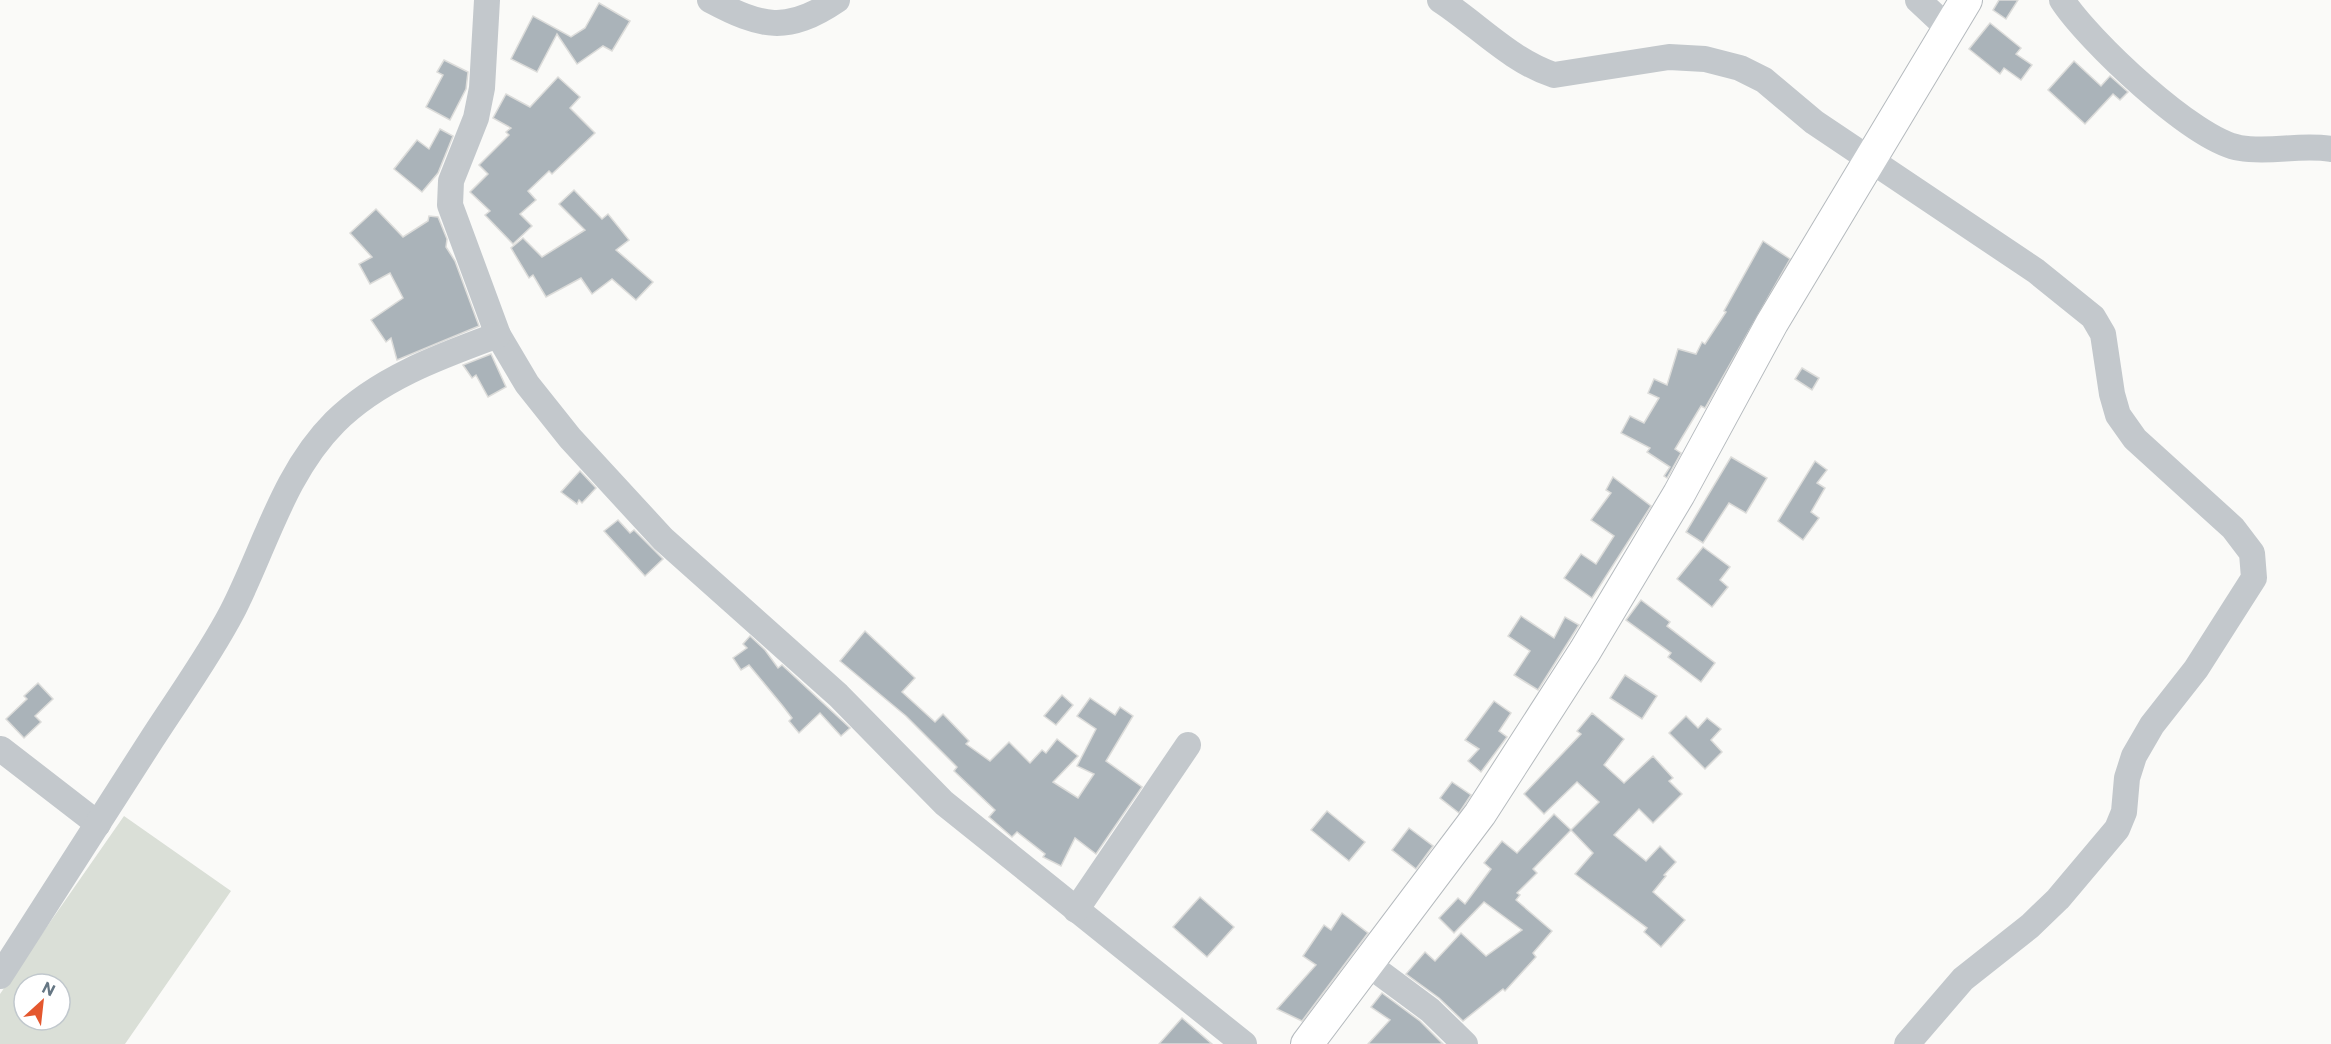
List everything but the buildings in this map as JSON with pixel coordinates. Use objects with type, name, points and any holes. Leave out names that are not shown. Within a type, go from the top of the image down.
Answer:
[{"type":"main road","points":[[1307,1044],[1480,814],[1585,651],[1679,494],[1772,323],[1966,0]]},
{"type":"street","points":[[487,0],[482,88],[476,118],[451,181],[450,205],[498,335],[527,384],[563,429],[663,539],[838,695],[944,802],[1244,1044]]},
{"type":"street","points":[[710,0],[752,20],[787,24],[815,15],[837,0]]},
{"type":"street","points":[[1440,0],[1514,55],[1537,69],[1554,75],[1669,57],[1705,59],[1740,68],[1764,80],[1814,122],[2036,271],[2093,317],[2103,334],[2112,394],[2118,415],[2135,439],[2234,528],[2252,553],[2254,578],[2196,669],[2152,725],[2134,756],[2127,778],[2124,812],[2116,829],[2058,899],[2030,927],[1963,979],[1907,1044]]},
{"type":"street","points":[[1918,0],[1949,29]]},
{"type":"street","points":[[2062,0],[2074,18],[2123,68],[2201,130],[2237,148],[2331,149]]},
{"type":"street","points":[[0,976],[232,612],[260,543],[308,455],[335,422],[363,397],[386,382],[455,350],[498,335]]},
{"type":"street","points":[[1076,910],[1188,745]]},
{"type":"street","points":[[1,749],[98,824]]},
{"type":"street","points":[[1368,964],[1430,1010],[1465,1044]]},
{"type":"shaded area","points":[[124,816],[231,891],[125,1044],[0,1044],[0,994],[12,977],[12,1032],[72,1032],[72,972],[15,972]]}]
